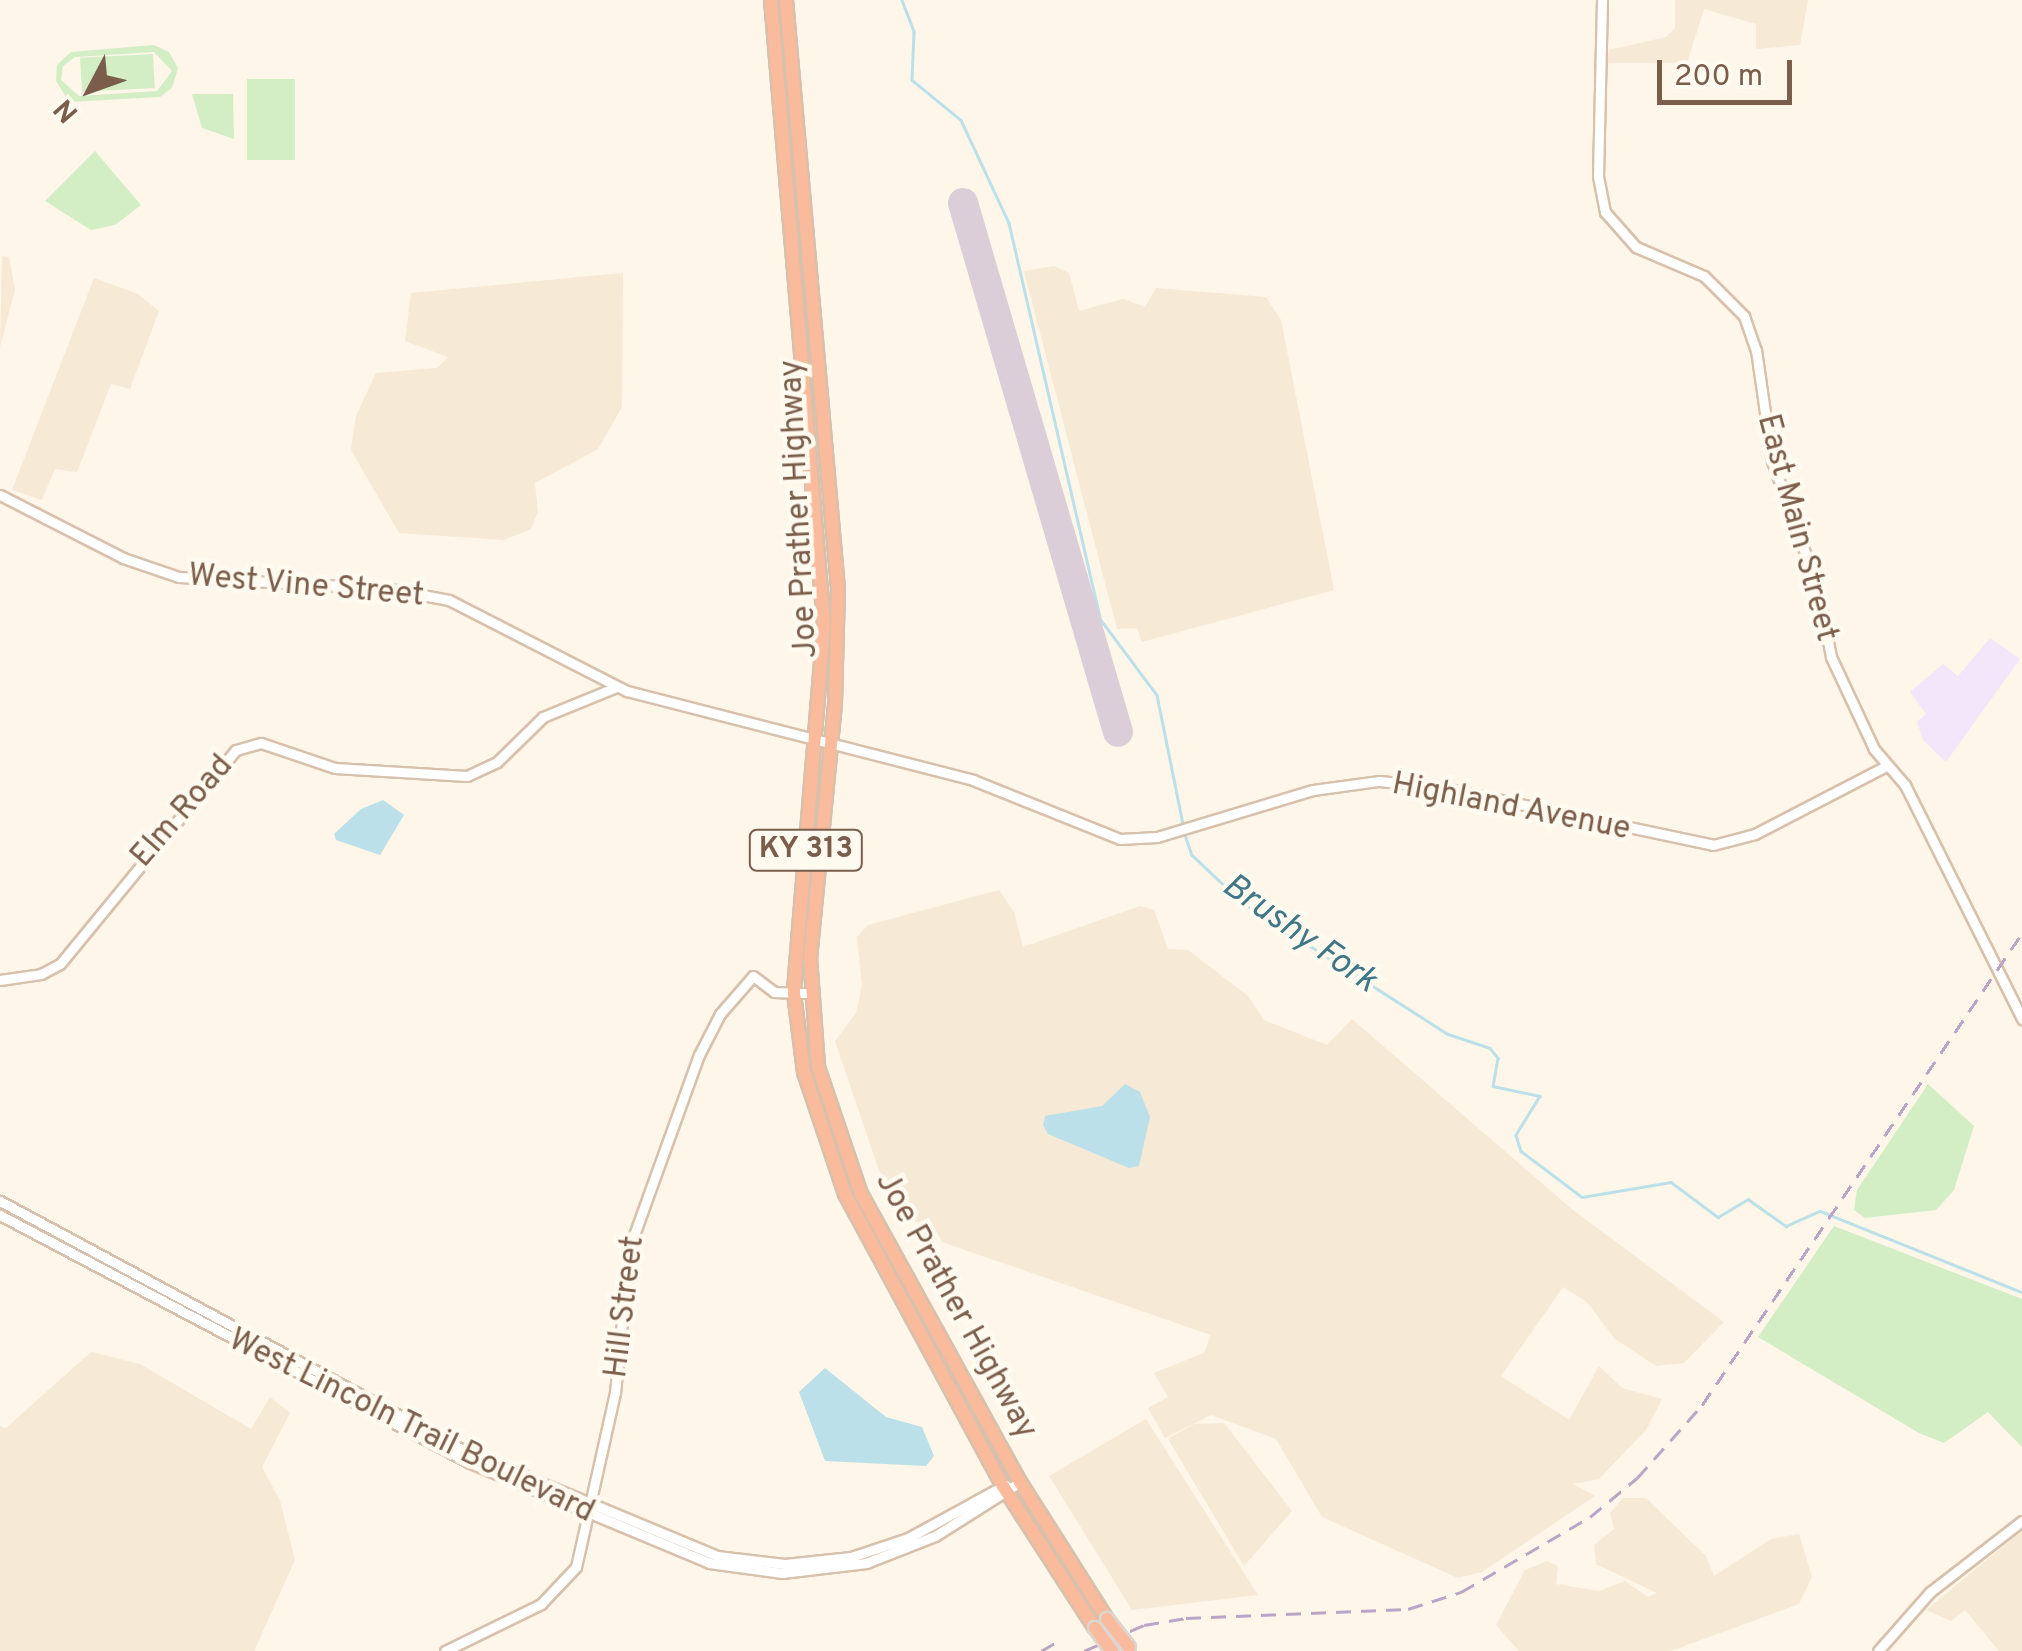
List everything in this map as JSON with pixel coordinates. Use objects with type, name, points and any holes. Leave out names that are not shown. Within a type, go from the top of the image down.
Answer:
[{"type":"highway","name":"Joe Prather Highway","points":[[771,0],[820,515],[824,743],[810,992],[821,1082],[846,1162],[1020,1482],[1131,1649]]},
{"type":"highway","name":"Joe Prather Highway","points":[[786,0],[834,514],[838,634],[794,993],[804,1072],[830,1161],[1005,1490],[1112,1651]]},
{"type":"main road","name":"East Main Street","points":[[1602,0],[1602,203],[1627,240],[1704,276],[1744,316],[1756,350],[1772,460],[1817,586],[1828,648],[1886,766],[1905,785],[2022,1019]]},
{"type":"main road","name":"West Vine Street","points":[[0,495],[123,558],[179,577],[385,588],[448,600],[616,687],[724,719]]},
{"type":"main road","name":"Elm Road","points":[[0,980],[42,974],[60,964],[236,750],[261,743],[335,768],[467,776],[496,762],[543,717],[616,687]]},
{"type":"main road","name":"Highland Avenue","points":[[724,719],[973,780],[1097,834],[1133,839],[1176,832],[1333,786],[1399,782],[1712,845],[1754,834],[1886,766]]},
{"type":"main road","name":"Hill Street","points":[[445,1651],[558,1591],[580,1560],[619,1367],[630,1249],[699,1055],[720,1014],[753,976],[774,992],[810,992]]},
{"type":"main road","name":"West Lincoln Trail Boulevard","points":[[0,1201],[432,1434],[591,1512]]},
{"type":"main road","name":"West Lincoln Trail Boulevard","points":[[0,1216],[439,1448],[591,1512],[717,1556],[798,1564],[887,1547],[1020,1482]]},
{"type":"main road","points":[[1878,1651],[1933,1589],[2022,1520]]},
{"type":"shaded area","points":[[1675,0],[1808,0],[1800,45],[1756,49],[1756,24],[1704,9],[1687,63],[1605,63],[1609,50],[1666,37],[1675,28]]},
{"type":"shaded area","points":[[2,256],[9,257],[15,290],[0,347]]},
{"type":"shaded area","points":[[1054,266],[1069,273],[1079,311],[1123,299],[1145,307],[1156,288],[1266,297],[1281,320],[1334,590],[1142,642],[1137,628],[1117,629],[1024,271]]},
{"type":"shaded area","points":[[623,273],[622,407],[598,449],[535,483],[538,512],[531,529],[504,540],[399,533],[351,450],[356,416],[376,373],[437,368],[448,357],[405,341],[411,293]]},
{"type":"shaded area","points":[[94,278],[138,294],[159,311],[130,389],[111,384],[77,472],[55,469],[42,500],[12,490]]},
{"type":"shaded area","points":[[1990,638],[2020,659],[1946,762],[1923,740],[1917,722],[1926,714],[1910,692],[1943,664],[1958,676]]},
{"type":"shaded area","points":[[999,890],[1014,912],[1023,947],[1140,906],[1154,910],[1168,949],[1188,950],[1248,996],[1264,1020],[1327,1045],[1352,1019],[1573,1210],[1724,1322],[1684,1363],[1656,1366],[1615,1339],[1587,1302],[1563,1287],[1501,1376],[1569,1420],[1599,1366],[1622,1388],[1662,1399],[1646,1430],[1599,1479],[1573,1484],[1595,1496],[1482,1572],[1458,1578],[1322,1517],[1276,1439],[1211,1415],[1165,1438],[1148,1408],[1168,1397],[1154,1373],[1204,1353],[1211,1335],[942,1242],[934,1227],[894,1215],[835,1041],[856,1013],[862,985],[857,937],[868,925]]},
{"type":"shaded area","points":[[91,1352],[140,1364],[251,1429],[270,1397],[290,1413],[262,1467],[280,1501],[295,1560],[254,1651],[0,1651],[0,1426],[6,1428]]},
{"type":"shaded area","points":[[1146,1419],[1258,1595],[1132,1610],[1049,1476]]},
{"type":"shaded area","points":[[1224,1423],[1292,1511],[1244,1566],[1168,1439],[1194,1424]]},
{"type":"shaded area","points":[[1623,1498],[1646,1498],[1706,1556],[1714,1576],[1771,1539],[1799,1534],[1812,1577],[1799,1604],[1671,1651],[1519,1651],[1496,1625],[1525,1570],[1547,1561],[1558,1566],[1556,1584],[1599,1591],[1625,1581],[1648,1597],[1657,1593],[1596,1564],[1594,1545],[1614,1529],[1610,1513]]},
{"type":"shaded area","points":[[2022,1531],[2022,1651],[1999,1651],[1965,1610],[1951,1621],[1926,1610]]},
{"type":"green space","points":[[154,45],[169,52],[178,68],[172,88],[160,97],[69,102],[56,81],[57,65],[71,52]],"holes":[[[154,52],[172,71],[157,91],[79,96],[61,80],[63,66],[75,57]]]},
{"type":"green space","points":[[153,54],[155,88],[82,92],[80,58]]},
{"type":"green space","points":[[247,79],[295,79],[295,160],[247,160]]},
{"type":"green space","points":[[192,94],[233,94],[234,139],[202,128]]},
{"type":"green space","points":[[95,151],[141,205],[115,225],[91,230],[45,201]]},
{"type":"green space","points":[[1928,1084],[1974,1126],[1954,1190],[1936,1210],[1865,1218],[1854,1210],[1857,1190]]},
{"type":"green space","points":[[1834,1226],[2022,1299],[2022,1447],[1988,1412],[1944,1443],[1919,1433],[1758,1337]]},
{"type":"water","points":[[383,800],[404,815],[380,855],[336,840],[334,834],[361,809]]},
{"type":"water","points":[[1125,1084],[1140,1092],[1150,1117],[1139,1166],[1129,1168],[1048,1134],[1043,1125],[1045,1116],[1102,1106]]},
{"type":"water","points":[[825,1368],[886,1417],[922,1427],[934,1456],[926,1466],[825,1461],[799,1392]]},
{"type":"waterway","name":"Brushy Fork","points":[[902,0],[914,32],[912,80],[961,120],[1009,223],[1101,620],[1157,695],[1183,824]]},
{"type":"waterway","name":"Brushy Fork","points":[[1184,832],[1192,855],[1243,903],[1448,1034],[1490,1048],[1498,1058],[1493,1086],[1540,1096],[1516,1135],[1521,1151],[1582,1197],[1671,1182],[1718,1217],[1748,1199],[1786,1226],[1820,1211],[2022,1292]]},
{"type":"runway","points":[[963,203],[1118,732]]},
{"type":"railway","points":[[1084,1651],[1144,1625],[1186,1618],[1408,1609],[1461,1592],[1590,1517],[1637,1478],[1702,1405],[2022,933]]},
{"type":"railway","points":[[1041,1651],[1060,1640]]}]
